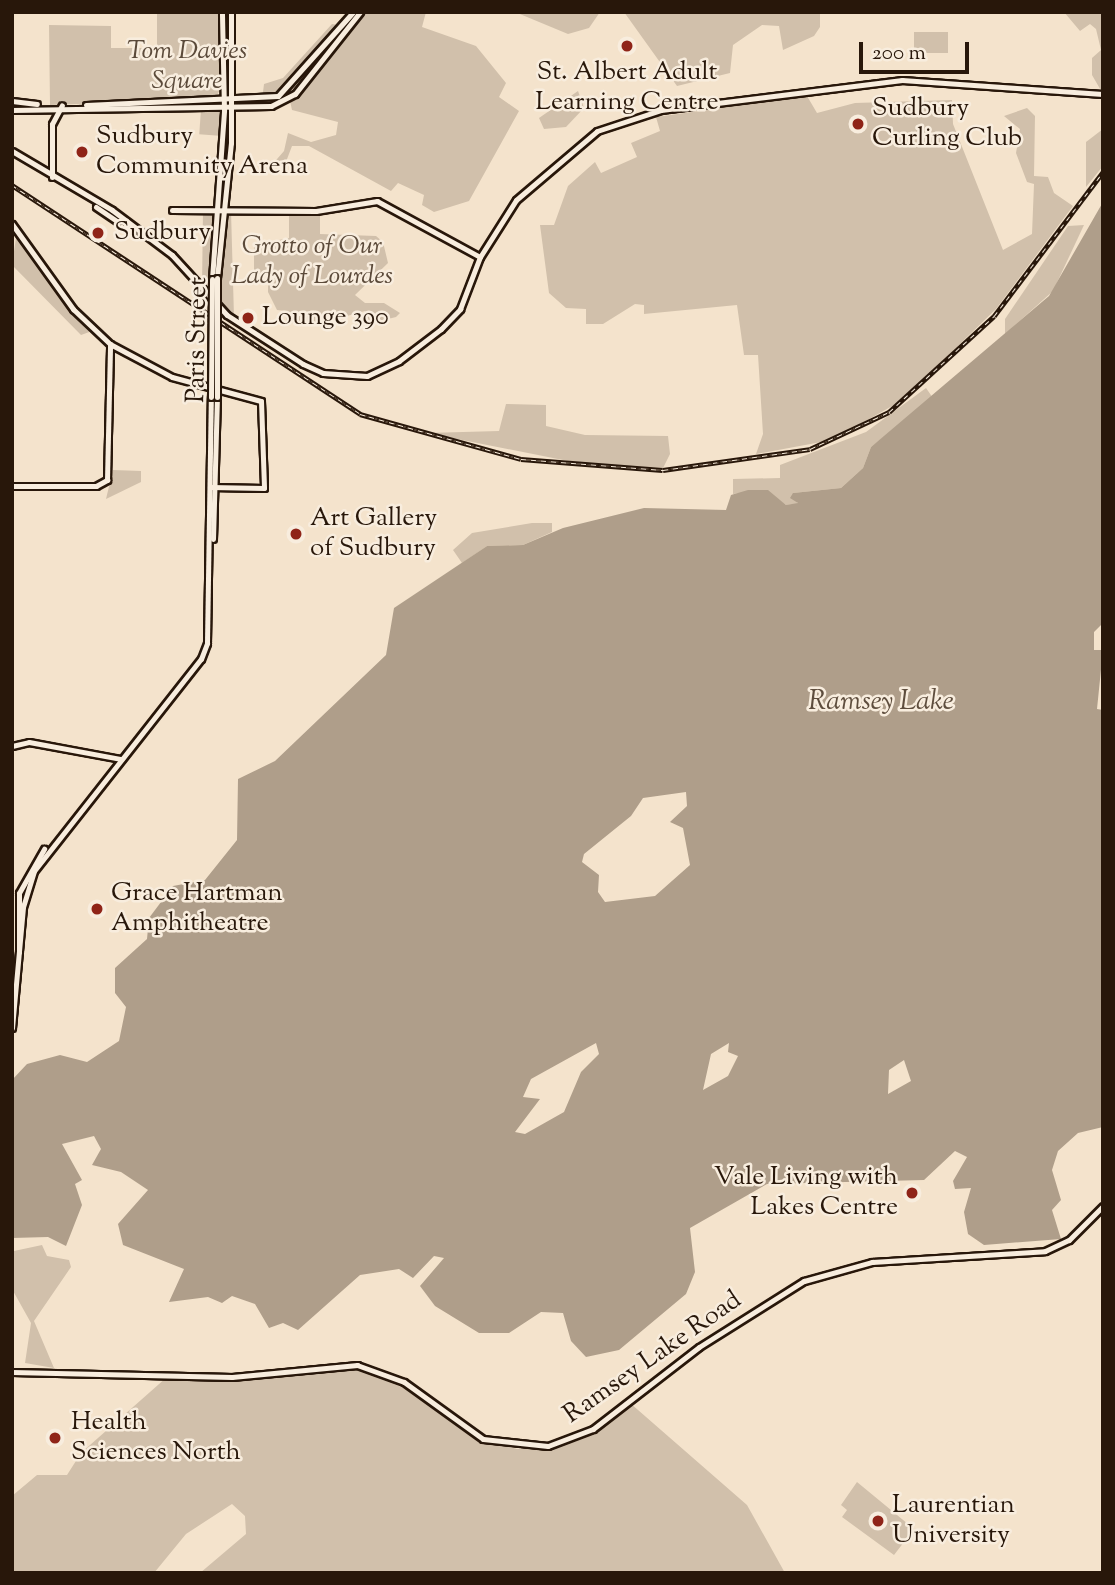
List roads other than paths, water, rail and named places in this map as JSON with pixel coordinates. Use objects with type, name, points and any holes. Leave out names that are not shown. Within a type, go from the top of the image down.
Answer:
[{"type":"main road","name":"Paris Street","points":[[12,1028],[19,952],[17,916],[27,871],[201,659],[211,623],[210,487],[214,397],[215,211],[224,110],[222,12]]},
{"type":"main road","name":"Paris Street","points":[[214,278],[225,211],[232,124],[231,12]]},
{"type":"main road","points":[[12,101],[41,105],[208,103],[233,102],[286,92],[354,12]]},
{"type":"main road","points":[[86,105],[232,110],[245,109],[295,94],[360,12]]},
{"type":"main road","points":[[12,151],[172,255],[227,314],[314,371],[367,376],[400,361],[441,329],[460,309],[480,257],[524,191],[564,154],[594,132],[651,113],[912,80],[1103,94]]},
{"type":"main road","points":[[208,103],[223,84]]},
{"type":"main road","points":[[12,110],[41,105]]},
{"type":"main road","points":[[41,105],[52,124]]},
{"type":"main road","points":[[52,177],[52,124],[62,105]]},
{"type":"main road","points":[[232,124],[245,109]]},
{"type":"main road","points":[[172,210],[325,210],[377,201],[480,257]]},
{"type":"main road","points":[[92,203],[111,210],[120,222]]},
{"type":"main road","points":[[12,224],[67,302],[110,344],[172,377],[261,401],[264,488],[210,487]]},
{"type":"main road","points":[[467,249],[491,240]]},
{"type":"main road","points":[[12,486],[104,483],[110,344]]},
{"type":"main road","name":"Paris Street","points":[[212,542],[218,487],[214,397]]},
{"type":"main road","points":[[12,746],[29,742],[121,759]]},
{"type":"main road","name":"Ramsey Lake Road","points":[[12,1372],[232,1377],[357,1365],[404,1382],[483,1439],[548,1446],[593,1429],[677,1362],[804,1281],[872,1262],[1045,1251],[1069,1240],[1103,1206]]},
{"type":"main road","points":[[1090,1219],[1103,1214]]},
{"type":"water","name":"Ramsey Lake","points":[[1103,202],[1103,623],[1094,632],[1094,650],[1103,650],[1097,709],[1103,710],[1103,1127],[1078,1133],[1058,1151],[1052,1170],[1061,1200],[1052,1210],[1061,1239],[984,1245],[968,1234],[964,1212],[971,1188],[955,1189],[953,1181],[967,1157],[955,1151],[924,1180],[767,1184],[690,1228],[695,1272],[686,1294],[619,1350],[586,1357],[571,1341],[563,1313],[541,1312],[509,1333],[479,1333],[435,1306],[420,1286],[444,1258],[434,1256],[413,1278],[399,1269],[360,1275],[298,1330],[283,1323],[269,1328],[255,1304],[232,1296],[222,1303],[208,1297],[169,1302],[184,1269],[123,1245],[118,1224],[148,1190],[121,1172],[92,1165],[101,1149],[94,1136],[62,1144],[82,1180],[75,1184],[82,1205],[66,1246],[48,1237],[12,1238],[12,1080],[27,1064],[60,1055],[87,1062],[119,1041],[126,1007],[115,993],[115,968],[147,939],[149,918],[173,886],[205,880],[237,840],[238,779],[275,761],[386,655],[394,608],[487,546],[523,545],[563,528],[644,508],[726,510],[731,495],[748,490],[768,490],[786,505],[798,503],[790,498],[793,493],[841,488],[863,468],[871,447],[1049,296]],"holes":[[[686,792],[687,806],[670,822],[683,828],[690,865],[655,896],[605,902],[598,892],[599,875],[582,862],[584,854],[631,816],[643,798]],[[596,1043],[599,1054],[581,1072],[564,1112],[525,1134],[515,1132],[540,1099],[523,1097],[531,1079]],[[729,1043],[728,1052],[738,1056],[728,1076],[703,1090],[711,1054]],[[904,1060],[911,1081],[888,1094],[889,1070]]]},
{"type":"railway","points":[[12,185],[360,414],[521,459],[663,470],[810,449],[889,412],[994,316],[1103,172]]},
{"type":"place","name":"St. Albert Adult Learning Centre","points":[[627,46]]},
{"type":"place","name":"Sudbury Curling Club","points":[[858,124]]},
{"type":"place","name":"Sudbury Community Arena","points":[[82,152]]},
{"type":"place","name":"Sudbury","points":[[98,233]]},
{"type":"place","name":"Lounge 390","points":[[248,318]]},
{"type":"place","name":"Art Gallery of Sudbury","points":[[296,534]]},
{"type":"place","name":"Grace Hartman Amphitheatre","points":[[97,909]]},
{"type":"place","name":"Vale Living with Lakes Centre","points":[[912,1193]]},
{"type":"place","name":"Health Sciences North","points":[[55,1438]]},
{"type":"place","name":"Laurentian University","points":[[878,1521]]},
{"type":"park label","name":"Tom Davies Square","points":[[187,67]]},
{"type":"park label","name":"Grotto of Our Lady of Lourdes","points":[[312,262]]}]
